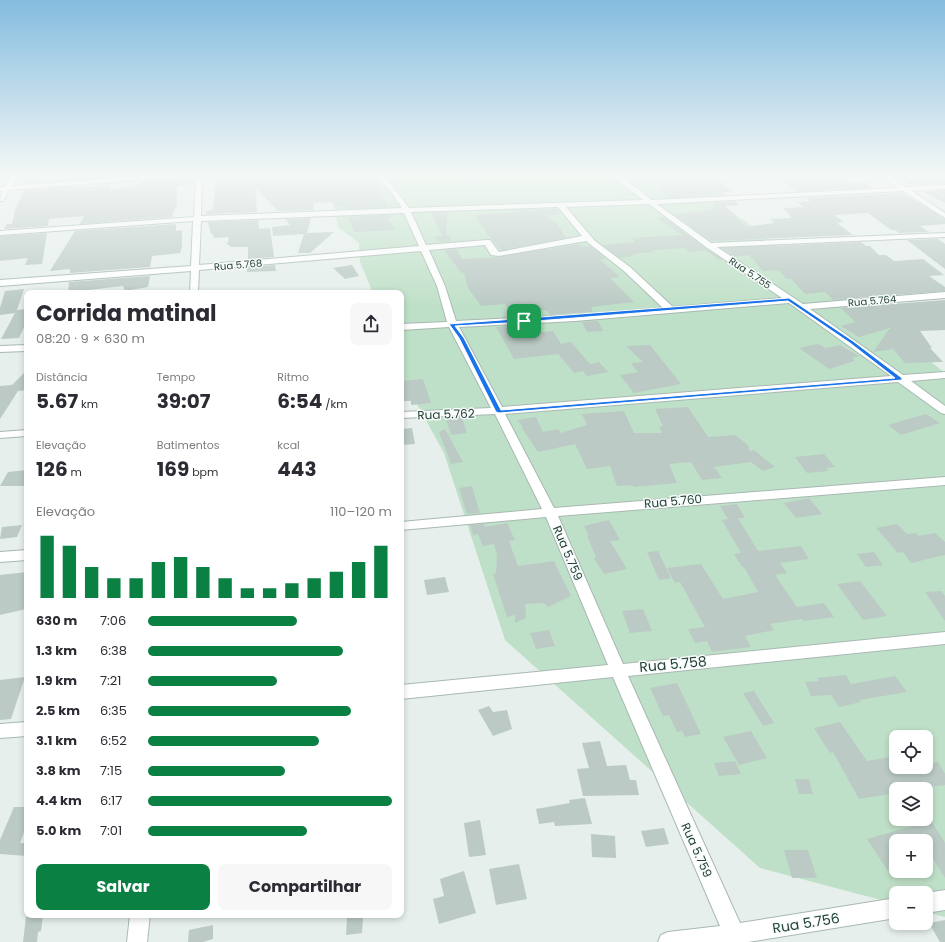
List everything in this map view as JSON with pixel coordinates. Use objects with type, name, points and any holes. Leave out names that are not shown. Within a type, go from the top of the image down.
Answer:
[{"type":"street","points":[[0,233],[198,219],[194,290]]},
{"type":"street","name":"Rua 5.759","points":[[410,219],[441,286],[452,324],[461,338],[550,512],[617,669],[736,938]]},
{"type":"street","points":[[571,219],[587,238],[627,269],[671,310]]},
{"type":"street","name":"Rua 5.755","points":[[674,219],[709,245],[852,342],[945,411]]},
{"type":"street","points":[[709,245],[945,235]]},
{"type":"street","name":"Rua 5.768","points":[[0,283],[196,268],[488,242],[494,252],[499,254],[587,238]]},
{"type":"street","name":"Rua 5.764","points":[[800,307],[945,296]]},
{"type":"street","points":[[404,327],[575,318],[789,300]]},
{"type":"street","points":[[0,349],[24,348]]},
{"type":"street","name":"Rua 5.762","points":[[404,415],[499,412],[945,375]]},
{"type":"street","points":[[0,435],[24,433]]},
{"type":"street","name":"Rua 5.760","points":[[404,526],[550,512],[945,481]]},
{"type":"street","points":[[0,557],[24,555]]},
{"type":"street","name":"Rua 5.758","points":[[404,692],[617,669],[945,638]]},
{"type":"street","points":[[0,732],[24,729]]},
{"type":"street","points":[[933,902],[945,900]]},
{"type":"street","name":"Rua 5.756","points":[[668,942],[736,938],[889,909]]},
{"type":"street","points":[[137,942],[140,918]]},
{"type":"green space","points":[[336,219],[742,219],[836,287],[945,373],[945,917],[933,914],[933,886],[889,886],[889,902],[760,868],[505,640],[444,453],[404,380],[404,290],[372,290],[360,262],[359,243],[338,227]]},
{"type":"building","points":[[13,219],[49,219],[48,226],[4,229],[7,224],[12,224]]},
{"type":"building","points":[[83,219],[148,219],[80,224]]},
{"type":"building","points":[[285,219],[311,219],[307,233],[334,232],[310,253],[298,253],[304,234],[273,236],[272,227],[290,225]]},
{"type":"building","points":[[349,219],[388,219],[395,230],[354,232]]},
{"type":"building","points":[[435,219],[447,219],[446,236],[448,235],[452,241],[439,242],[434,237],[442,236]]},
{"type":"building","points":[[477,219],[551,219],[557,224],[566,238],[501,250]]},
{"type":"building","points":[[658,219],[667,219],[722,259],[719,260],[706,250],[690,252],[685,248],[652,250],[654,252],[632,254],[634,256],[620,258],[603,245],[635,242],[632,238],[682,235]]},
{"type":"building","points":[[680,219],[738,219],[746,227],[775,223],[770,219],[840,219],[844,222],[837,223],[853,235],[711,241]]},
{"type":"building","points":[[876,219],[945,219],[945,224],[920,226],[929,232],[899,233],[895,230],[891,230]]},
{"type":"building","points":[[258,220],[259,229],[270,228],[274,257],[248,259],[248,247],[230,247],[230,245],[227,245],[229,237],[214,238],[213,234],[211,234],[208,222]]},
{"type":"building","points":[[176,224],[176,231],[182,230],[182,246],[180,253],[152,256],[150,267],[70,273],[70,269],[50,271],[75,231]]},
{"type":"building","points":[[47,233],[42,264],[25,265],[28,258],[0,261],[0,236]]},
{"type":"building","points":[[938,239],[945,244],[945,269],[907,240]]},
{"type":"building","points":[[861,242],[866,246],[870,246],[879,255],[886,255],[894,261],[923,259],[944,275],[929,276],[945,287],[945,291],[833,300],[825,292],[805,294],[791,279],[787,279],[778,270],[763,271],[749,255],[735,257],[722,248]]},
{"type":"building","points":[[579,244],[582,247],[590,246],[606,259],[599,259],[620,277],[610,278],[634,302],[591,307],[593,312],[550,315],[546,310],[511,313],[505,304],[481,306],[468,288],[464,272],[462,274],[444,250],[456,249],[462,259],[499,257]]},
{"type":"building","points":[[275,265],[276,271],[247,272],[247,267]]},
{"type":"building","points":[[352,265],[359,276],[345,279],[333,268]]},
{"type":"building","points":[[150,276],[148,287],[131,290],[125,290],[123,286],[88,290],[68,290],[69,282]]},
{"type":"building","points":[[24,289],[17,310],[24,309],[24,327],[19,338],[1,339],[15,313],[0,315],[0,308],[5,291]]},
{"type":"building","points":[[945,300],[945,330],[920,331],[932,348],[930,348],[943,362],[905,363],[893,349],[873,352],[890,328],[859,337],[841,326],[855,322],[841,308]]},
{"type":"building","points":[[598,321],[603,331],[587,332],[582,322]]},
{"type":"building","points":[[527,325],[532,333],[553,331],[561,344],[571,342],[590,364],[599,362],[608,372],[587,376],[583,371],[574,373],[558,354],[514,359],[496,327]]},
{"type":"building","points":[[818,344],[825,348],[840,345],[859,356],[852,358],[855,361],[829,369],[799,348]]},
{"type":"building","points":[[650,345],[681,384],[634,393],[620,375],[638,372],[631,363],[643,362],[626,346]]},
{"type":"building","points":[[24,373],[24,390],[18,391],[0,419],[0,386],[12,385]]},
{"type":"building","points":[[423,379],[431,403],[411,405],[411,401],[404,401],[404,381]]},
{"type":"building","points":[[688,407],[708,437],[735,435],[748,445],[749,451],[754,450],[775,467],[763,471],[751,462],[714,467],[722,478],[702,480],[691,462],[669,464],[677,483],[633,487],[633,485],[617,486],[610,466],[587,469],[575,444],[538,452],[517,420],[536,417],[543,432],[558,429],[561,433],[587,425],[582,414],[624,411],[634,433],[662,433],[659,427],[663,426],[655,409]]},
{"type":"building","points":[[926,414],[940,423],[901,435],[888,425]]},
{"type":"building","points":[[462,417],[467,433],[451,435],[446,419]]},
{"type":"building","points":[[412,428],[415,444],[404,445],[404,429]]},
{"type":"building","points":[[445,429],[463,462],[451,464],[439,432]]},
{"type":"building","points":[[824,454],[835,467],[826,468],[829,471],[807,473],[795,457]]},
{"type":"building","points":[[24,470],[24,486],[0,486],[8,472]]},
{"type":"building","points":[[472,486],[480,513],[467,514],[459,488]]},
{"type":"building","points":[[809,498],[822,514],[796,518],[784,503]]},
{"type":"building","points":[[737,504],[745,518],[738,518],[758,551],[801,546],[809,559],[780,563],[787,573],[775,575],[797,607],[824,603],[834,617],[804,621],[802,619],[770,624],[774,630],[745,636],[751,647],[712,652],[707,641],[695,643],[688,629],[705,627],[680,582],[675,583],[667,568],[701,564],[723,599],[758,592],[744,567],[742,567],[734,554],[741,553],[722,520],[728,519],[720,506]]},
{"type":"building","points":[[609,520],[620,540],[610,541],[627,569],[604,574],[594,558],[596,557],[587,536],[589,535],[584,526]]},
{"type":"building","points":[[507,523],[515,540],[509,541],[518,566],[554,561],[571,596],[548,607],[544,603],[525,604],[526,618],[515,623],[515,615],[507,617],[493,574],[496,573],[497,555],[494,544],[483,546],[478,534],[473,535],[470,525],[484,524],[485,527]]},
{"type":"building","points":[[897,524],[907,534],[916,533],[919,536],[935,533],[945,542],[945,555],[911,563],[903,552],[898,553],[876,528]]},
{"type":"building","points":[[22,525],[17,537],[0,539],[2,527]]},
{"type":"building","points":[[658,551],[671,578],[659,580],[647,552]]},
{"type":"building","points":[[874,552],[883,565],[866,567],[857,554]]},
{"type":"building","points":[[24,572],[24,609],[0,615],[0,575]]},
{"type":"building","points":[[445,577],[449,592],[427,595],[424,580]]},
{"type":"building","points":[[860,581],[887,616],[863,620],[837,584]]},
{"type":"building","points":[[941,591],[945,596],[945,621],[925,592]]},
{"type":"building","points":[[643,609],[652,631],[630,633],[622,611]]},
{"type":"building","points":[[549,630],[555,646],[536,649],[530,633]]},
{"type":"building","points":[[846,675],[851,684],[895,676],[907,692],[860,700],[861,702],[839,707],[831,695],[811,696],[805,682],[819,681],[817,678]]},
{"type":"building","points":[[24,677],[11,719],[0,720],[0,680]]},
{"type":"building","points":[[677,683],[701,734],[685,737],[682,731],[677,732],[669,715],[663,716],[650,688]]},
{"type":"building","points":[[754,691],[774,723],[763,726],[743,693]]},
{"type":"building","points":[[489,706],[493,712],[507,710],[512,729],[493,736],[478,710]]},
{"type":"building","points":[[840,722],[867,761],[889,757],[889,774],[933,774],[933,763],[938,762],[945,774],[945,785],[933,787],[933,782],[889,782],[889,794],[859,799],[833,752],[830,753],[814,728]]},
{"type":"building","points":[[751,731],[767,758],[739,765],[723,737]]},
{"type":"building","points":[[600,741],[607,766],[626,765],[630,780],[636,780],[639,795],[583,796],[577,769],[589,768],[582,743]]},
{"type":"building","points":[[735,761],[741,774],[719,776],[714,763]]},
{"type":"building","points":[[795,779],[809,779],[813,794],[799,794]]},
{"type":"building","points":[[585,798],[592,824],[555,826],[554,822],[539,824],[536,809],[570,803],[569,800]]},
{"type":"building","points":[[14,807],[24,807],[24,832],[20,843],[24,843],[24,856],[0,854],[0,840]]},
{"type":"building","points":[[480,820],[486,855],[469,857],[464,823]]},
{"type":"building","points":[[933,824],[945,843],[945,878],[933,858],[933,834],[889,834],[888,871],[867,839],[913,826],[933,826]]},
{"type":"building","points":[[664,828],[669,844],[646,847],[641,831]]},
{"type":"building","points":[[591,834],[615,836],[616,858],[592,857]]},
{"type":"building","points":[[784,850],[808,850],[817,878],[792,878]]},
{"type":"building","points":[[519,864],[527,899],[496,905],[489,869]]},
{"type":"building","points":[[464,871],[476,913],[439,924],[433,899],[444,896],[440,879]]},
{"type":"building","points":[[26,918],[43,918],[41,931],[38,932],[37,942],[23,942]]},
{"type":"building","points":[[347,918],[363,918],[362,933],[346,935]]},
{"type":"building","points":[[945,920],[945,942],[940,942],[933,930],[933,922]]},
{"type":"building","points":[[213,925],[213,939],[203,942],[188,942],[189,930]]},
{"type":"route","points":[[789,300],[852,342],[900,379],[659,397],[499,412],[461,338],[452,324],[524,321],[789,300]]}]
